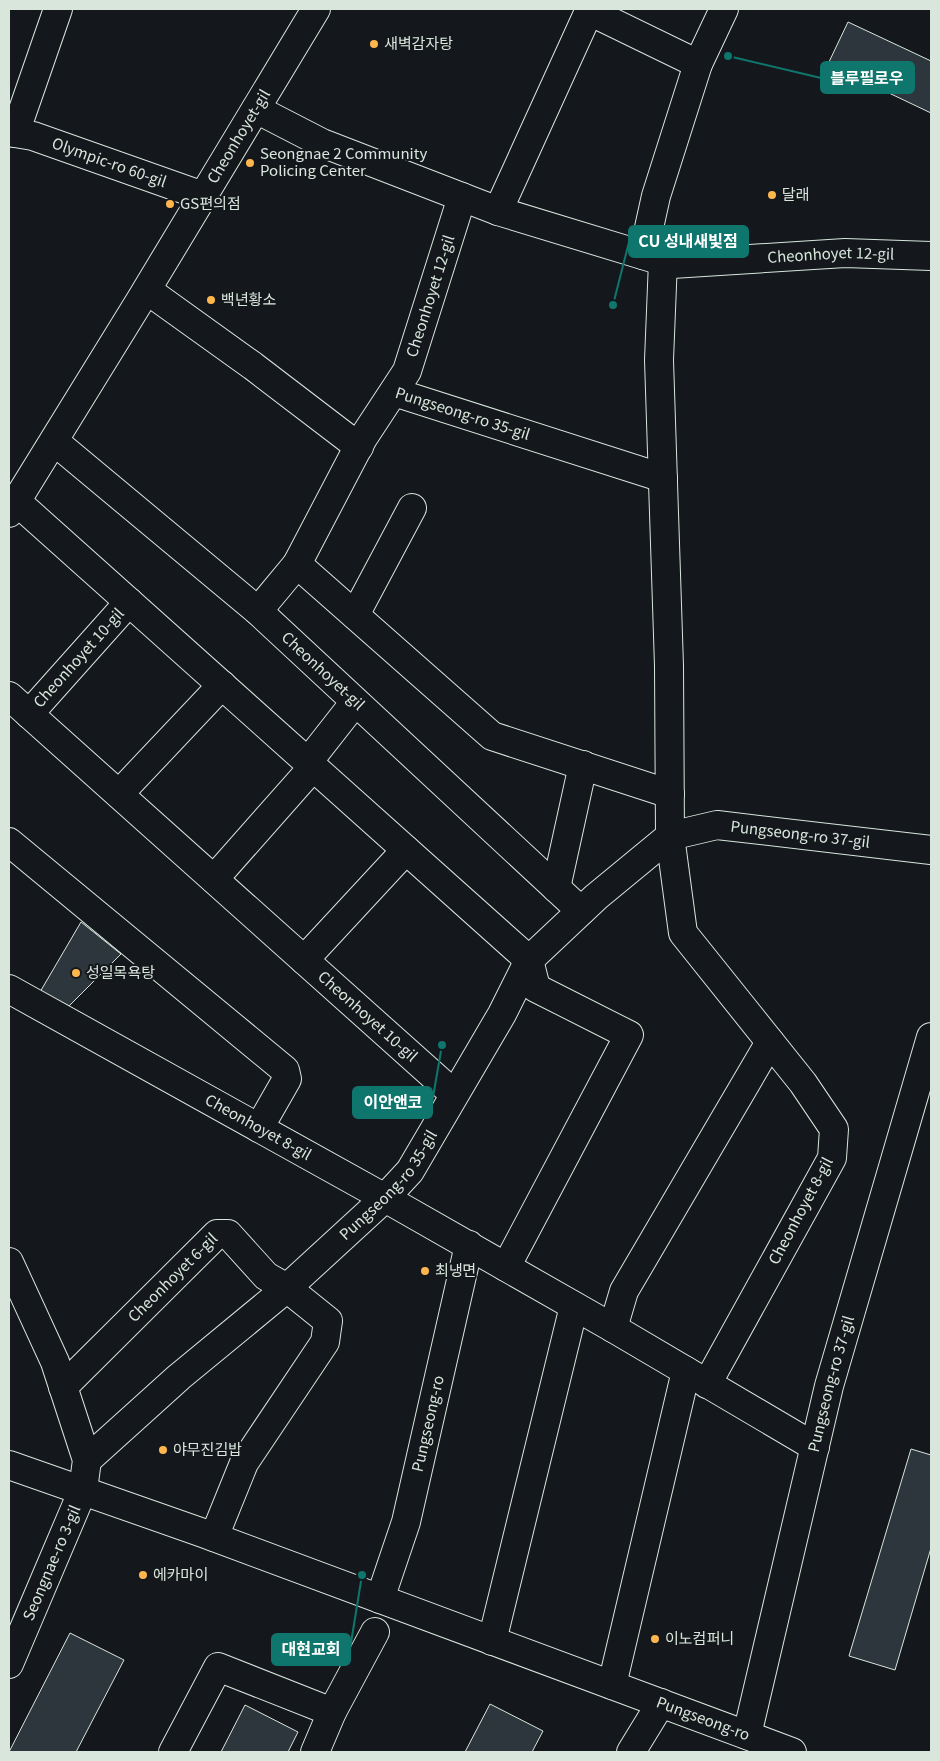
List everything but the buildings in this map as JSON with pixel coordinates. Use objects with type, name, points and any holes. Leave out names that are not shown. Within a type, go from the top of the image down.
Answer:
[{"type":"street","name":"Olympic-ro 60-gil","points":[[58,9],[12,133],[33,136],[203,196]]},
{"type":"street","name":"Cheonhoyet-gil","points":[[316,9],[12,507],[129,602],[528,960]]},
{"type":"street","points":[[670,836],[669,666],[659,360],[653,258],[656,196],[698,64],[724,9]]},
{"type":"street","points":[[498,211],[590,10],[698,64]]},
{"type":"street","name":"Cheonhoyet 12-gil","points":[[256,109],[322,143],[498,211],[672,264],[845,253],[931,256]]},
{"type":"street","name":"Cheonhoyet 12-gil","points":[[394,392],[407,371],[462,197]]},
{"type":"street","points":[[146,290],[252,366],[359,447]]},
{"type":"street","name":"Pungseong-ro 35-gil","points":[[258,611],[297,564],[359,447],[394,392],[663,478]]},
{"type":"street","name":"Cheonhoyet-gil","points":[[54,441],[258,611],[581,911]]},
{"type":"street","points":[[355,614],[412,508]]},
{"type":"street","points":[[297,564],[492,736],[670,794]]},
{"type":"street","name":"Cheonhoyet 10-gil","points":[[29,714],[129,602]]},
{"type":"street","points":[[119,794],[222,685]]},
{"type":"street","name":"Cheonhoyet 10-gil","points":[[9,696],[454,1094]]},
{"type":"street","points":[[214,879],[310,764],[356,702]]},
{"type":"street","points":[[556,888],[583,765]]},
{"type":"street","name":"Pungseong-ro 37-gil","points":[[670,836],[717,826],[931,850]]},
{"type":"street","name":"Pungseong-ro 35-gil","points":[[87,1460],[179,1377],[287,1288],[385,1198],[410,1171],[502,1014],[528,960],[581,911],[670,836]]},
{"type":"street","name":"Cheonhoyet 8-gil","points":[[670,836],[683,933],[803,1084],[834,1128],[832,1158],[697,1378]]},
{"type":"street","points":[[9,842],[285,1070],[287,1079],[259,1128]]},
{"type":"street","name":"Cheonhoyet 10-gil","points":[[304,960],[406,850]]},
{"type":"street","points":[[506,1267],[629,1035],[536,988],[528,960]]},
{"type":"street","name":"Cheonhoyet 8-gil","points":[[9,989],[385,1198],[613,1328],[815,1447]]},
{"type":"street","name":"Pungseong-ro 37-gil","points":[[747,1735],[829,1386],[931,1037]]},
{"type":"street","points":[[613,1328],[624,1290],[770,1042]]},
{"type":"street","name":"Cheonhoyet 6-gil","points":[[63,1387],[217,1234],[228,1234],[266,1276],[287,1288]]},
{"type":"street","name":"Pungseong-ro","points":[[380,1599],[406,1522],[468,1246]]},
{"type":"street","points":[[9,1262],[55,1362],[87,1460],[83,1490]]},
{"type":"street","points":[[214,1537],[244,1463],[325,1342],[328,1321],[287,1288]]},
{"type":"street","points":[[492,1640],[574,1306]]},
{"type":"street","points":[[612,1685],[697,1378]]},
{"type":"street","name":"Pungseong-ro","points":[[9,1465],[214,1537],[792,1752]]},
{"type":"street","name":"Seongnae-ro 3-gil","points":[[9,1664],[83,1490]]},
{"type":"street","points":[[315,1752],[332,1712],[374,1632]]},
{"type":"street","points":[[173,1752],[218,1668],[332,1712]]},
{"type":"street","points":[[631,1752],[661,1703]]},
{"type":"place","name":"새벽감자탕","points":[[374,44]]},
{"type":"place","name":"블루필로우","points":[[728,56]]},
{"type":"place","name":"Seongnae 2 Community Policing Center","points":[[250,163]]},
{"type":"place","name":"달래","points":[[772,195]]},
{"type":"place","name":"GS편의점","points":[[170,204]]},
{"type":"place","name":"백년황소","points":[[211,300]]},
{"type":"place","name":"CU 성내새빛점","points":[[613,305]]},
{"type":"place","name":"성일목욕탕","points":[[76,973]]},
{"type":"place","name":"이안앤코","points":[[442,1045]]},
{"type":"place","name":"최냉면","points":[[425,1271]]},
{"type":"place","name":"야무진김밥","points":[[163,1450]]},
{"type":"place","name":"에카마이","points":[[143,1575]]},
{"type":"place","name":"대현교회","points":[[362,1575]]},
{"type":"place","name":"이노컴퍼니","points":[[655,1639]]}]
